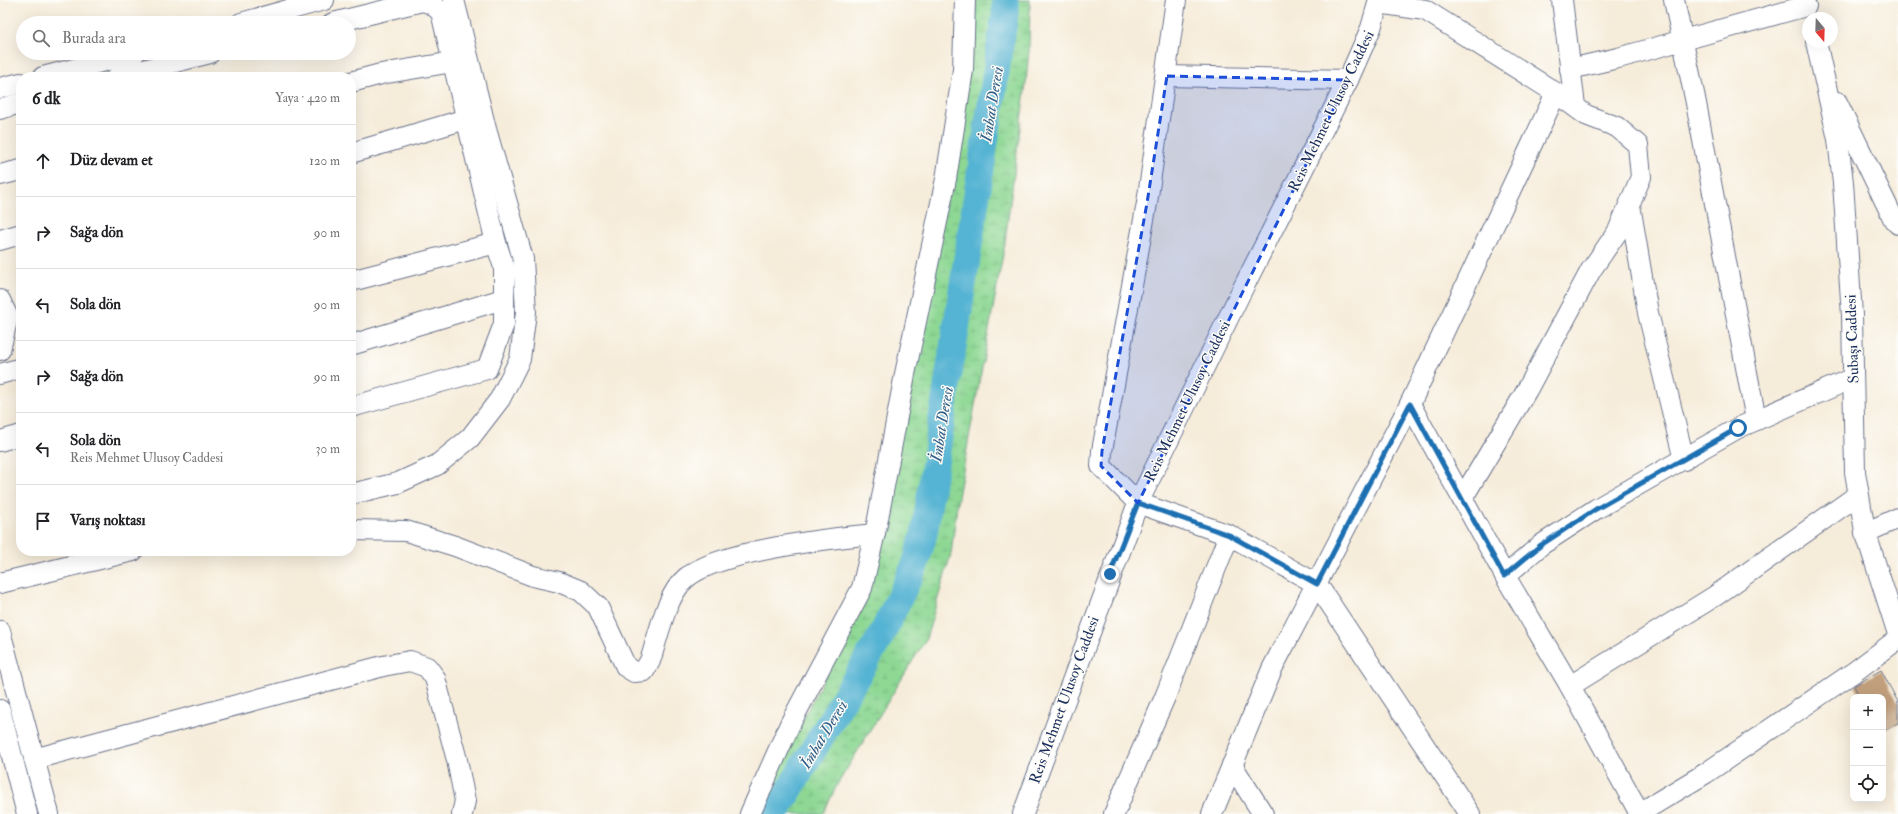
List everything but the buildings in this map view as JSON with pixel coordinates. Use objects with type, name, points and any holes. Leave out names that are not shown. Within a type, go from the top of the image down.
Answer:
[{"type":"street","points":[[259,16],[288,5],[324,0]]},
{"type":"street","points":[[356,493],[398,483],[437,465],[470,438],[500,399],[520,359],[526,312],[523,259],[486,129],[454,0]]},
{"type":"street","points":[[750,814],[790,724],[862,588],[875,534],[905,374],[946,179],[963,70],[965,0]]},
{"type":"street","points":[[1176,0],[1167,76],[1147,203],[1102,452],[1101,466],[1138,503],[1229,535],[1317,584],[1470,814]]},
{"type":"street","points":[[1562,0],[1575,106]]},
{"type":"street","points":[[1674,0],[1695,98],[1756,420]]},
{"type":"street","points":[[356,18],[422,1],[432,4],[441,12],[496,243],[504,267],[504,324],[487,369],[356,406]]},
{"type":"street","points":[[1378,1],[1425,10],[1556,93],[1586,115],[1617,127],[1638,145],[1641,177],[1618,231],[1591,270],[1527,390],[1462,499]]},
{"type":"street","name":"Reis Mehmet Ulusoy Caddesi","points":[[1023,814],[1138,503],[1239,296],[1348,80],[1371,28],[1378,1]]},
{"type":"street","points":[[1570,69],[1618,58],[1807,8]]},
{"type":"street","name":"Subaşı Caddesi","points":[[1818,48],[1838,139],[1843,183],[1852,314],[1855,472],[1858,495],[1865,533],[1898,634]]},
{"type":"street","points":[[62,72],[107,60]]},
{"type":"street","points":[[136,72],[183,60]]},
{"type":"street","points":[[356,81],[381,74],[453,62]]},
{"type":"street","points":[[1167,76],[1348,80]]},
{"type":"street","points":[[1825,77],[1894,220],[1898,224]]},
{"type":"street","points":[[0,88],[16,84]]},
{"type":"street","points":[[1212,814],[1272,670],[1410,404],[1556,93]]},
{"type":"street","points":[[0,109],[16,104]]},
{"type":"street","points":[[356,152],[466,119]]},
{"type":"street","points":[[0,175],[16,171]]},
{"type":"street","points":[[1630,205],[1648,313],[1684,460]]},
{"type":"street","points":[[0,240],[16,235]]},
{"type":"street","points":[[356,280],[496,243]]},
{"type":"street","points":[[356,343],[503,299]]},
{"type":"street","points":[[0,300],[8,317],[0,350]]},
{"type":"street","points":[[0,374],[16,369]]},
{"type":"street","points":[[1504,576],[1547,541],[1603,505],[1738,428],[1853,378]]},
{"type":"street","points":[[1410,404],[1504,576],[1570,686],[1640,814],[1706,773],[1854,672],[1898,639]]},
{"type":"street","points":[[0,441],[16,436]]},
{"type":"street","points":[[1570,686],[1715,596],[1858,495]]},
{"type":"street","points":[[1865,533],[1898,518]]},
{"type":"street","points":[[356,530],[406,531],[455,546],[532,576],[559,582],[581,591],[598,607],[626,667],[634,672],[644,671],[650,662],[673,594],[686,579],[701,568],[736,556],[875,534]]},
{"type":"street","points":[[1114,814],[1165,697],[1229,535]]},
{"type":"street","points":[[0,583],[112,556]]},
{"type":"street","points":[[0,631],[49,814]]},
{"type":"street","points":[[34,759],[375,668],[410,661],[427,667],[435,678],[457,760],[465,801],[462,814]]},
{"type":"street","points":[[0,710],[27,814]]},
{"type":"street","points":[[1232,765],[1263,814]]},
{"type":"highlighted area","points":[[1167,76],[1348,80],[1138,503],[1101,466],[1102,451],[1147,203]]},
{"type":"green space","points":[[977,0],[1030,0],[1029,50],[1004,249],[958,497],[951,554],[926,639],[837,785],[823,814],[753,814],[862,606]]},
{"type":"waterway","name":"İmbat Deresi","points":[[775,814],[881,636],[915,565],[924,534],[1005,14],[1005,0]]},
{"type":"route","points":[[1110,574],[1138,503],[1229,535],[1317,584],[1410,404],[1504,576],[1541,545],[1596,509],[1738,428]]}]
